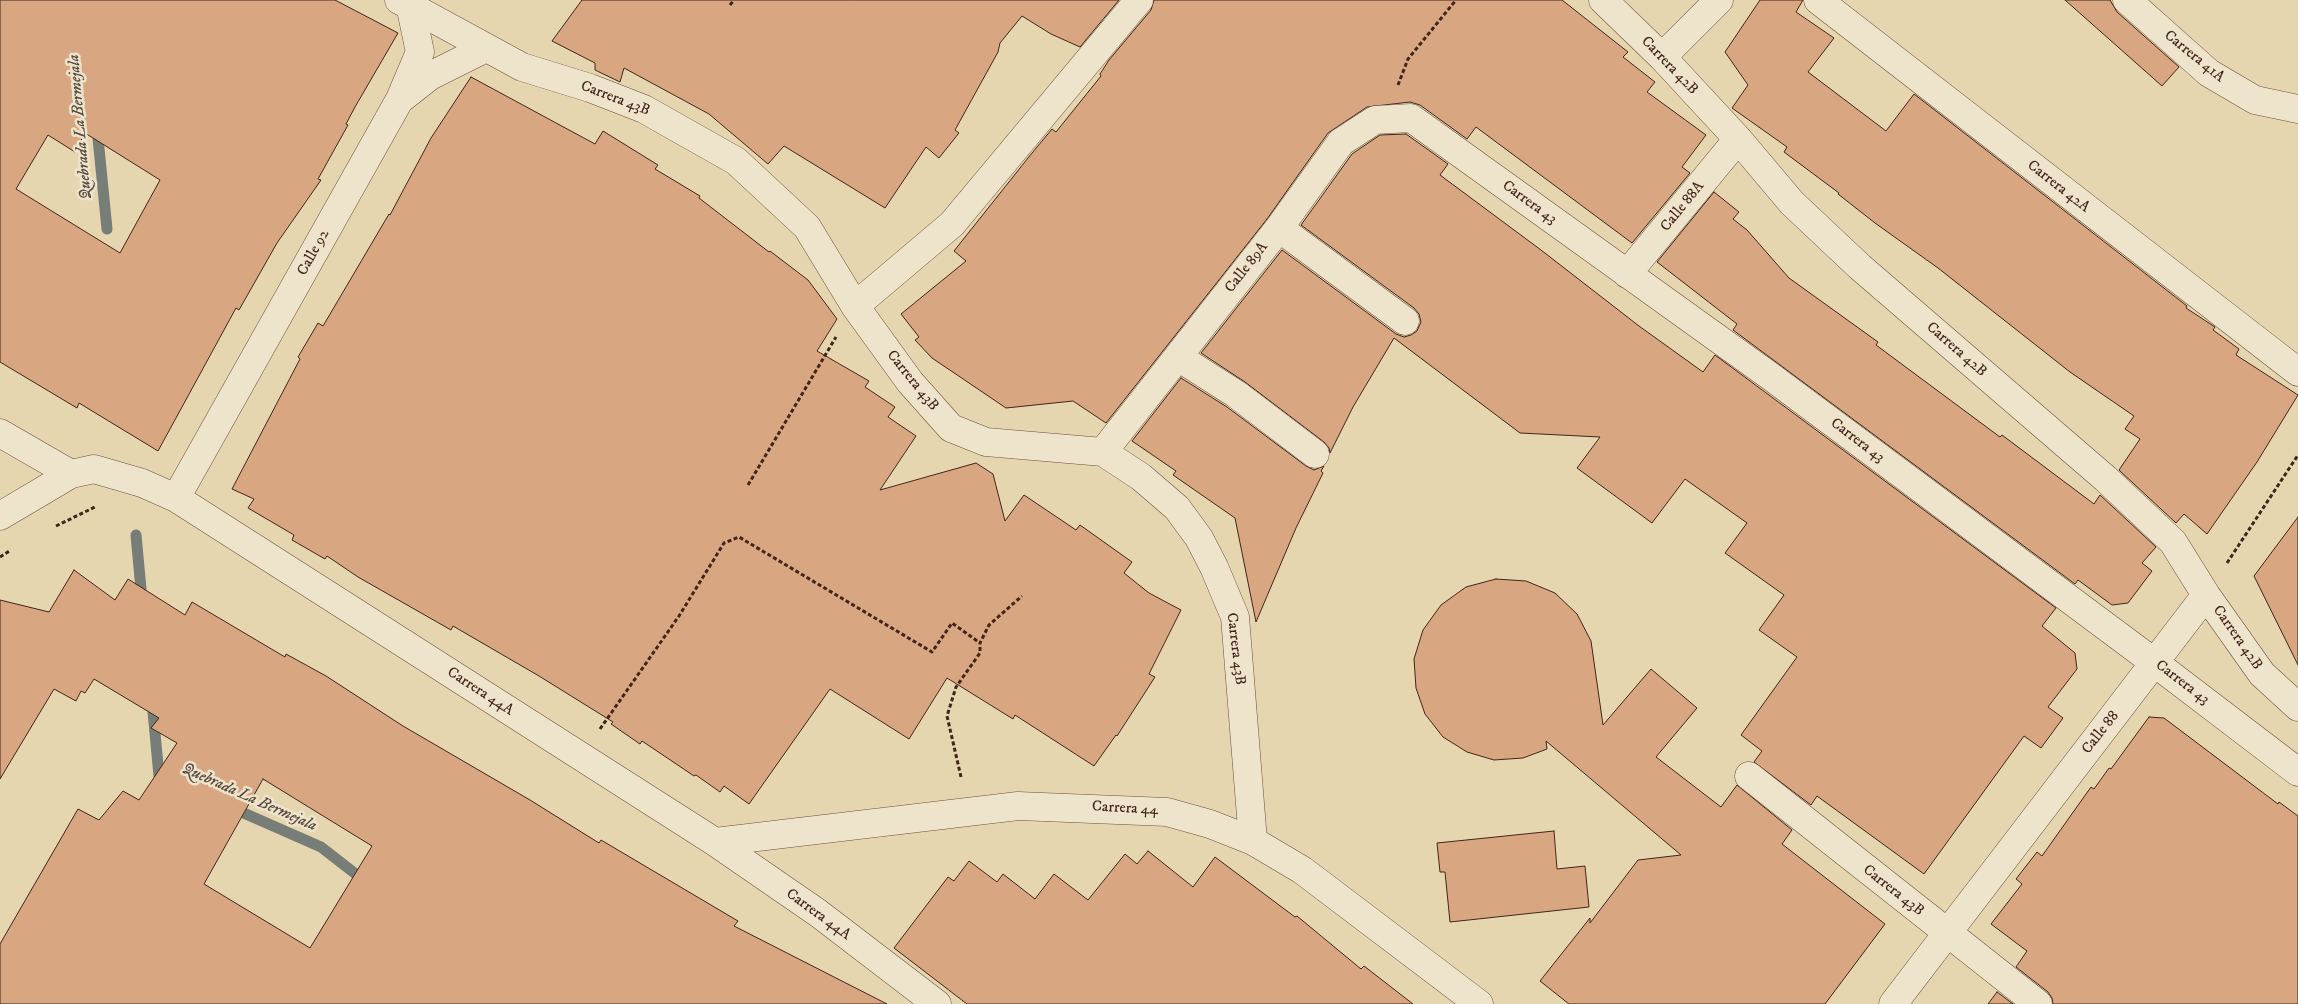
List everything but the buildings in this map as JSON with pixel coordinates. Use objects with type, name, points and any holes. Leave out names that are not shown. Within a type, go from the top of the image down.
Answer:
[{"type":"street","points":[[860,313],[952,224],[1139,0]]},
{"type":"street","name":"Carrera 42B","points":[[1603,0],[1662,57],[1738,139],[1792,203],[1860,267],[2106,479],[2173,542],[2206,595],[2262,674],[2298,707]]},
{"type":"street","points":[[1662,57],[1720,0]]},
{"type":"street","name":"Carrera 42A","points":[[1818,0],[2298,372]]},
{"type":"street","name":"Carrera 41A","points":[[2127,0],[2209,73],[2255,100],[2298,109]]},
{"type":"street","name":"Carrera 43B","points":[[406,2],[522,68],[590,88],[644,109],[736,160],[807,227],[860,313],[910,382],[951,428],[986,442],[1103,452],[1141,477],[1177,508],[1199,538],[1214,566],[1234,617],[1252,841]]},
{"type":"street","name":"Calle 92","points":[[176,498],[400,99],[420,52],[406,2]]},
{"type":"street","points":[[400,99],[430,76],[486,48]]},
{"type":"street","name":"Calle 89A","points":[[1103,452],[1279,228],[1341,142],[1375,120],[1406,118]]},
{"type":"street","name":"Carrera 43","points":[[1406,118],[1770,376],[2298,772]]},
{"type":"street","name":"Calle 88A","points":[[1627,274],[1738,139]]},
{"type":"street","points":[[1279,228],[1405,320]]},
{"type":"street","points":[[1178,357],[1236,394],[1315,454]]},
{"type":"street","points":[[0,433],[71,474]]},
{"type":"street","name":"Carrera 44A","points":[[0,516],[71,474],[94,469],[142,483],[176,498],[715,842],[818,913],[937,1004]]},
{"type":"street","name":"Calle 88","points":[[1893,1004],[2206,595]]},
{"type":"street","name":"Carrera 43B","points":[[1749,776],[2038,1004]]},
{"type":"street","name":"Carrera 44","points":[[715,842],[1018,806],[1167,812],[1210,824],[1252,841],[1302,870],[1479,1004]]},
{"type":"path","points":[[730,5],[734,0]]},
{"type":"path","points":[[1406,118],[1398,84],[1408,59],[1456,0]]},
{"type":"path","points":[[748,485],[860,313]]},
{"type":"path","points":[[2206,595],[2298,455]]},
{"type":"path","points":[[48,530],[100,504]]},
{"type":"path","points":[[581,757],[679,616],[724,543],[739,536],[932,652],[952,623],[980,643]]},
{"type":"path","points":[[0,557],[16,548]]},
{"type":"path","points":[[970,812],[947,716],[956,687],[980,652],[980,643],[989,625],[1022,596]]},
{"type":"waterway","name":"Quebrada La Bermejala","points":[[97,128],[107,229]]},
{"type":"waterway","name":"Quebrada La Bermejala","points":[[136,535],[142,600]]},
{"type":"waterway","name":"Quebrada La Bermejala","points":[[152,701],[159,776],[167,779]]},
{"type":"waterway","name":"Quebrada La Bermejala","points":[[230,807],[321,847],[366,882]]}]
